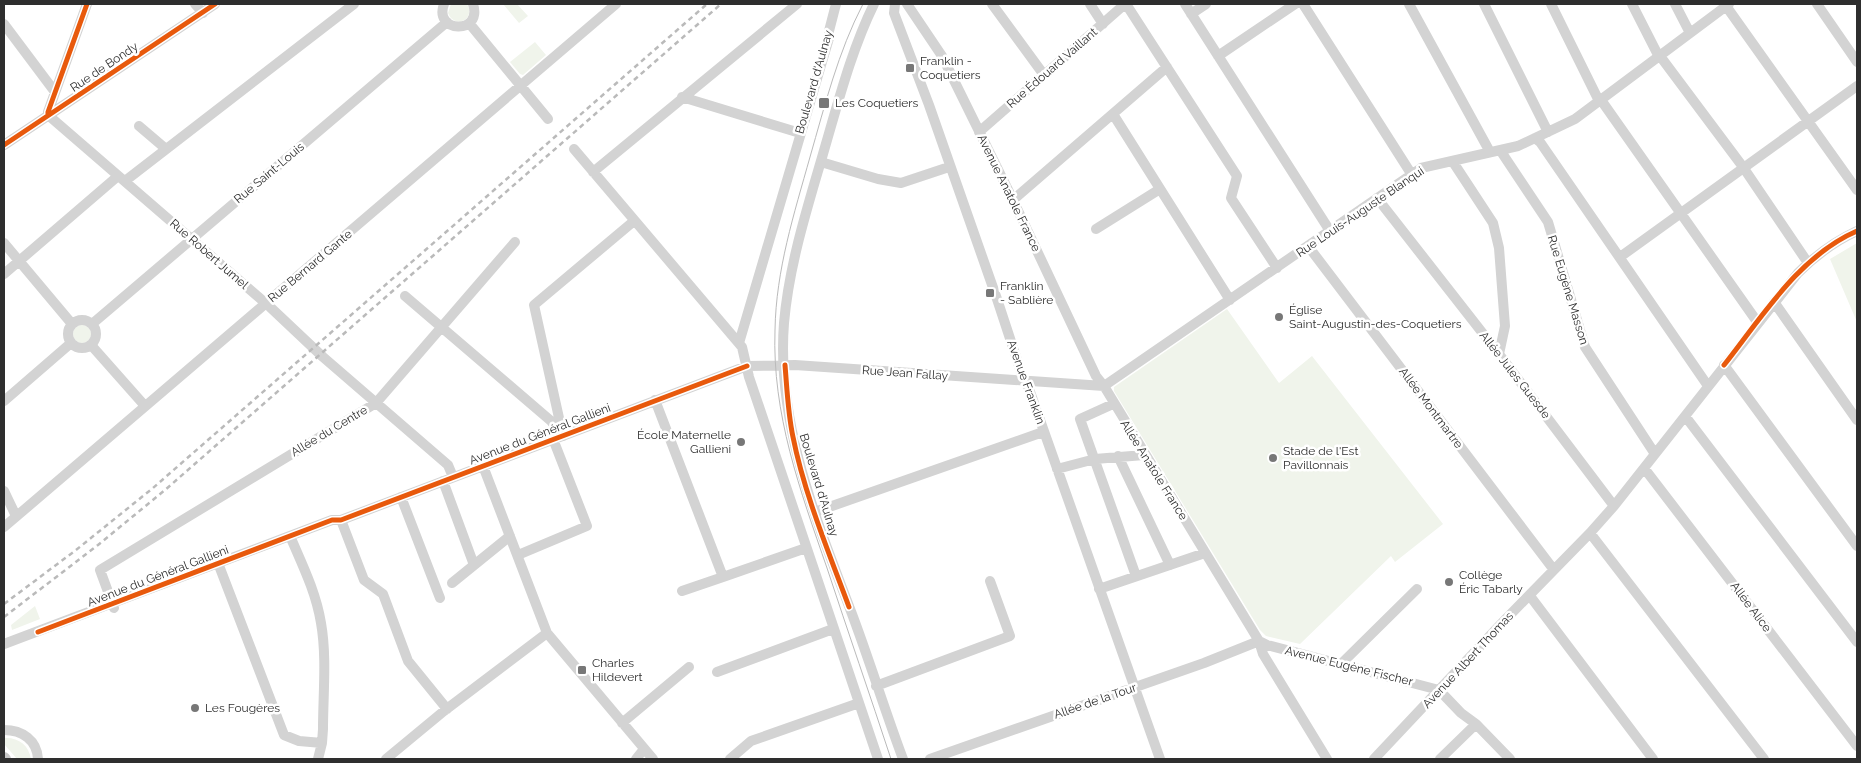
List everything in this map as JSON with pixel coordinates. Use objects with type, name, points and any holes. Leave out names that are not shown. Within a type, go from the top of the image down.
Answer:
[{"type":"street","points":[[48,115],[87,4]]},
{"type":"street","points":[[195,4],[203,12]]},
{"type":"street","name":"Rue de Bondy","points":[[4,145],[215,4]]},
{"type":"street","points":[[4,274],[122,178],[166,149],[354,4]]},
{"type":"street","points":[[444,4],[443,13],[447,22],[455,27],[469,24],[474,15],[473,4]]},
{"type":"street","name":"Rue Bernard Gante","points":[[4,527],[616,4]]},
{"type":"street","points":[[592,172],[797,4]]},
{"type":"street","name":"Boulevard d'Aulnay","points":[[739,343],[828,38],[836,4]]},
{"type":"street","name":"Boulevard d'Aulnay","points":[[874,4],[854,50],[794,257],[784,323],[785,365],[792,435],[816,512],[903,759]]},
{"type":"street","name":"Avenue Franklin","points":[[895,4],[894,13],[929,105],[949,167],[998,299],[1023,378],[1160,759]]},
{"type":"street","name":"Avenue Anatole France","points":[[907,4],[942,56],[1013,200],[1096,376],[1104,386]]},
{"type":"street","points":[[992,4],[1044,75]]},
{"type":"street","points":[[1090,4],[1103,24]]},
{"type":"street","points":[[1126,4],[1238,176],[1231,198],[1277,268]]},
{"type":"street","name":"Rue Édouard Vaillant","points":[[979,132],[1126,4]]},
{"type":"street","points":[[1185,4],[1330,231]]},
{"type":"street","points":[[1191,14],[1206,4]]},
{"type":"street","points":[[1218,56],[1295,4]]},
{"type":"street","points":[[1302,4],[1412,175]]},
{"type":"street","name":"Rue Eugène Masson","points":[[1410,4],[1495,151],[1548,222],[1586,348],[1655,454]]},
{"type":"street","points":[[1484,4],[1548,132]]},
{"type":"street","points":[[1550,4],[1600,101],[1758,323]]},
{"type":"street","points":[[1632,4],[1659,56],[1743,167],[1808,263]]},
{"type":"street","points":[[1675,4],[1690,33]]},
{"type":"street","points":[[1817,4],[1857,62]]},
{"type":"street","points":[[1728,5],[1857,190]]},
{"type":"street","name":"Rue Louis-Auguste Blanqui","points":[[1104,386],[1421,168],[1518,146],[1575,119],[1728,5]]},
{"type":"street","name":"Rue Saint-Louis","points":[[92,324],[447,22]]},
{"type":"street","name":"Rue de Bondy","points":[[4,24],[63,105],[62,107]]},
{"type":"street","points":[[469,24],[548,118]]},
{"type":"street","points":[[1013,200],[1167,67]]},
{"type":"street","points":[[1620,257],[1857,86]]},
{"type":"street","points":[[682,97],[800,133]]},
{"type":"street","points":[[1113,114],[1230,300]]},
{"type":"street","name":"Rue Robert Jumel","points":[[48,115],[266,303],[376,403],[448,465],[448,479],[474,565]]},
{"type":"street","points":[[139,126],[166,149]]},
{"type":"street","points":[[1535,138],[1540,142],[1708,386]]},
{"type":"street","points":[[574,149],[742,348],[833,630],[878,759]]},
{"type":"street","points":[[821,162],[878,179],[901,183],[949,167]]},
{"type":"street","points":[[1453,162],[1493,223],[1499,248],[1505,326],[1500,354]]},
{"type":"street","points":[[1096,229],[1160,189]]},
{"type":"street","name":"Allée Jules Guesde","points":[[1377,198],[1500,354],[1614,506]]},
{"type":"street","points":[[558,437],[534,305],[634,221]]},
{"type":"street","name":"Avenue Albert Thomas","points":[[1374,759],[1502,623],[1563,562],[1614,506],[1774,302],[1808,263],[1836,242],[1857,232]]},
{"type":"street","name":"Allée du Centre","points":[[113,606],[99,566],[376,403],[515,242]]},
{"type":"street","points":[[4,243],[72,324]]},
{"type":"street","name":"Allée Montmartre","points":[[1308,246],[1554,570]]},
{"type":"street","points":[[405,296],[551,420],[587,526],[518,555]]},
{"type":"street","points":[[1774,302],[1857,420]]},
{"type":"street","points":[[80,320],[92,324],[96,333],[94,342],[88,348],[79,348],[71,343],[68,331],[72,324],[80,320]]},
{"type":"street","points":[[4,401],[71,343]]},
{"type":"street","points":[[91,345],[145,406]]},
{"type":"street","name":"Avenue du Général Gallieni","points":[[4,649],[291,539],[332,520],[341,520],[747,366],[785,365]]},
{"type":"street","name":"Rue Jean Fallay","points":[[785,365],[1104,386]]},
{"type":"street","points":[[1724,366],[1857,546]]},
{"type":"street","name":"Allée Anatole France","points":[[1104,386],[1113,404],[1259,641],[1264,654],[1327,759]]},
{"type":"street","points":[[655,400],[723,577]]},
{"type":"street","points":[[1113,404],[1080,419],[1136,576]]},
{"type":"street","points":[[1685,416],[1857,642]]},
{"type":"street","points":[[816,512],[1043,432]]},
{"type":"street","points":[[1057,469],[1095,459],[1144,455]]},
{"type":"street","points":[[1118,456],[1170,565]]},
{"type":"street","points":[[484,466],[547,633],[653,759]]},
{"type":"street","name":"Allée Alice","points":[[1644,468],[1857,746]]},
{"type":"street","points":[[4,491],[16,516]]},
{"type":"street","points":[[401,497],[440,598]]},
{"type":"street","points":[[341,520],[364,580],[382,594],[408,661],[447,709]]},
{"type":"street","points":[[1590,533],[1764,759]]},
{"type":"street","points":[[452,583],[510,536]]},
{"type":"street","points":[[291,539],[312,590],[321,624],[323,643],[322,742],[318,759]]},
{"type":"street","points":[[682,591],[806,548]]},
{"type":"street","points":[[1100,589],[1205,553]]},
{"type":"street","points":[[219,566],[284,736],[299,741],[322,742]]},
{"type":"street","points":[[876,686],[1010,636],[990,581]]},
{"type":"street","points":[[1341,664],[1417,589]]},
{"type":"street","points":[[1530,596],[1653,759]]},
{"type":"street","name":"Avenue du Général Gallieni","points":[[4,644],[113,606]]},
{"type":"street","points":[[716,672],[833,630]]},
{"type":"street","points":[[386,759],[447,709],[547,633]]},
{"type":"street","name":"Avenue Eugène Fischer","points":[[1259,641],[1267,645],[1439,690]]},
{"type":"street","name":"Allée de la Tour","points":[[930,759],[1222,657],[1259,641]]},
{"type":"street","points":[[622,723],[688,667]]},
{"type":"street","points":[[1439,690],[1510,759]]},
{"type":"street","points":[[730,759],[751,741],[859,703]]},
{"type":"street","points":[[1440,759],[1476,724]]},
{"type":"street","points":[[4,730],[12,730],[29,738],[38,759]]},
{"type":"street","points":[[636,759],[644,749]]},
{"type":"shaded area","points":[[451,4],[467,4],[469,14],[467,18],[459,22],[451,18],[448,13]]},
{"type":"shaded area","points":[[503,4],[517,4],[528,16],[519,23]]},
{"type":"shaded area","points":[[535,42],[546,55],[523,75],[520,74],[510,62]]},
{"type":"shaded area","points":[[1857,243],[1857,322],[1830,259]]},
{"type":"shaded area","name":"Stade de l'Est Pavillonnais","points":[[1227,309],[1279,383],[1312,356],[1443,524],[1395,562],[1391,556],[1300,644],[1266,636],[1260,630],[1114,391],[1114,387]]},
{"type":"shaded area","points":[[82,325],[88,328],[91,334],[88,340],[82,343],[76,340],[73,334],[76,328]]},
{"type":"shaded area","points":[[35,606],[40,619],[12,630],[11,625]]},
{"type":"shaded area","points":[[4,738],[14,739],[22,743],[28,750],[31,759],[17,759],[4,744]]},
{"type":"tram line","points":[[863,4],[846,41],[833,79],[787,242],[776,308],[775,361],[783,422],[798,481],[891,759]]},
{"type":"railway","points":[[4,604],[76,550],[153,488],[707,4]]},
{"type":"railway","points":[[4,617],[98,545],[165,490],[721,4]]},
{"type":"cycle path","points":[[48,115],[87,4]]},
{"type":"cycle path","points":[[4,145],[215,4]]},
{"type":"cycle path","points":[[1724,365],[1767,308],[1799,272],[1836,242],[1857,231]]},
{"type":"cycle path","points":[[785,365],[790,419],[798,458],[818,523],[849,607]]},
{"type":"cycle path","points":[[38,632],[332,520],[341,520],[747,366]]},
{"type":"place","name":"Franklin - Coquetiers","points":[[910,68]]},
{"type":"place","name":"Les Coquetiers","points":[[824,103]]},
{"type":"place","name":"Franklin - Sablière","points":[[990,293]]},
{"type":"place","name":"Église Saint-Augustin-des-Coquetiers","points":[[1279,317]]},
{"type":"place","name":"École Maternelle Gallieni","points":[[741,442]]},
{"type":"place","name":"Stade de l'Est Pavillonnais","points":[[1273,458]]},
{"type":"place","name":"Collège Éric Tabarly","points":[[1449,582]]},
{"type":"place","name":"Charles Hildevert","points":[[582,670]]},
{"type":"place","name":"Les Fougères","points":[[195,708]]}]
